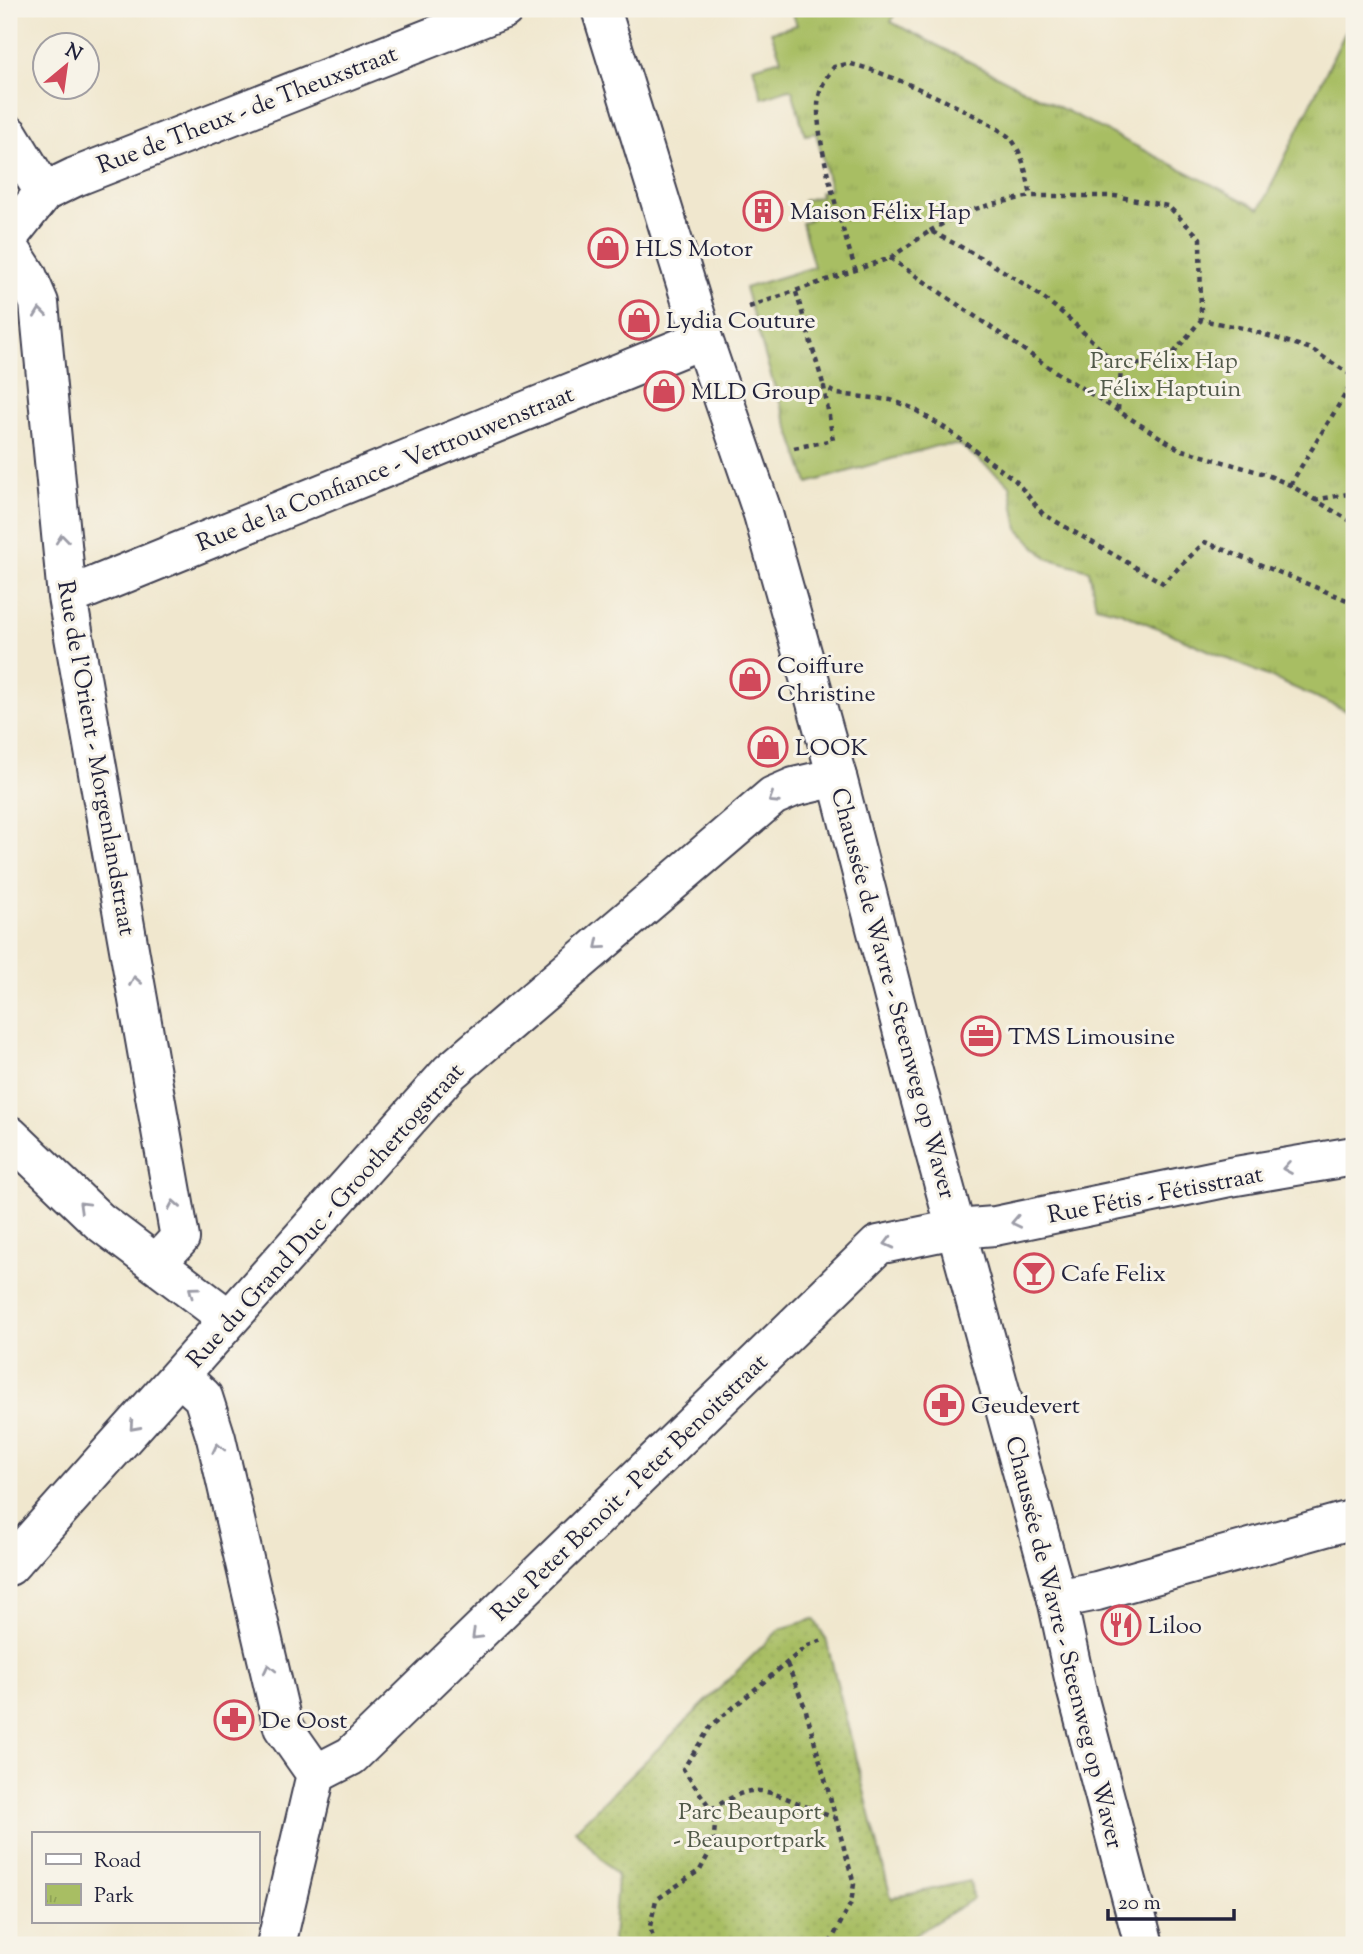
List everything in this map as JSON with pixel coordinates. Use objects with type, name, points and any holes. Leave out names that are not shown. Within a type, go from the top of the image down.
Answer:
[{"type":"street","name":"Rue de Theux - de Theuxstraat","points":[[9,236],[44,192],[75,177],[505,9]]},
{"type":"street","name":"Chaussée de Wavre - Steenweg op Waver","points":[[601,9],[703,340],[763,514],[837,776],[955,1229],[1057,1600],[1077,1692],[1144,1945]]},
{"type":"street","points":[[9,135],[44,192]]},
{"type":"street","name":"Rue de l'Orient - Morgenlandstraat","points":[[9,247],[27,275],[39,303],[67,597],[180,1238],[156,1264]]},
{"type":"street","name":"Rue de la Confiance - Vertrouwenstraat","points":[[67,597],[703,340]]},
{"type":"street","name":"Rue du Grand Duc - Groothertogstraat","points":[[9,1566],[450,1072],[773,796],[794,787],[837,776]]},
{"type":"street","points":[[9,1135],[99,1221],[229,1319]]},
{"type":"street","name":"Rue Fétis - Fétisstraat","points":[[955,1229],[995,1226],[1230,1177],[1354,1156]]},
{"type":"street","name":"Rue Peter Benoit - Peter Benoitstraat","points":[[316,1774],[351,1756],[878,1245],[955,1229]]},
{"type":"street","points":[[180,1376],[203,1397],[216,1438],[283,1727],[316,1774],[276,1945]]},
{"type":"street","points":[[1057,1600],[1354,1519]]},
{"type":"path","points":[[856,271],[837,207],[818,116],[824,79],[834,67],[848,64],[866,69],[957,106],[992,125],[1011,139],[1020,154],[1031,197]]},
{"type":"path","points":[[749,307],[890,258],[961,213],[1031,197],[1115,196],[1168,206],[1200,238],[1202,320],[1172,355],[1121,369]]},
{"type":"path","points":[[930,231],[1013,277],[1065,316],[1121,369]]},
{"type":"path","points":[[890,258],[999,335],[1179,449],[1265,474],[1290,485],[1354,523]]},
{"type":"path","points":[[794,448],[833,440],[824,387],[796,292]]},
{"type":"path","points":[[1202,320],[1243,328],[1311,349],[1354,379],[1290,485]]},
{"type":"path","points":[[1118,411],[1121,369]]},
{"type":"path","points":[[824,387],[837,394],[891,400],[912,408],[948,430],[1015,480],[1043,514],[1163,583],[1205,542],[1354,603]]},
{"type":"path","points":[[1313,500],[1354,493]]},
{"type":"path","points":[[655,1945],[650,1926],[656,1900],[700,1870],[713,1846],[715,1825],[711,1809],[683,1769],[711,1726],[808,1645],[826,1639]]},
{"type":"path","points":[[787,1664],[805,1707],[854,1884],[851,1903],[829,1945]]},
{"type":"path","points":[[711,1809],[734,1796],[752,1791],[766,1792],[817,1813],[834,1817]]},
{"type":"green space","name":"Parc Félix Hap - Félix Haptuin","points":[[791,9],[897,9],[891,22],[1260,209],[1354,14],[1354,714],[1121,612],[1096,606],[1089,570],[1047,558],[1018,529],[1010,485],[960,445],[936,446],[808,483],[772,379],[745,288],[814,267],[802,223],[809,221],[803,201],[821,196],[820,192],[830,188],[816,133],[805,135],[792,90],[762,98],[753,67],[781,59],[771,32],[797,25]]},
{"type":"green space","name":"Parc Beauport - Beauportpark","points":[[814,1619],[826,1639],[891,1898],[970,1881],[973,1899],[898,1945],[617,1945],[613,1941],[617,1875],[575,1830],[780,1629]]},
{"type":"place","name":"Maison Félix Hap","points":[[763,211]]},
{"type":"place","name":"HLS Motor","points":[[608,248]]},
{"type":"place","name":"Lydia Couture","points":[[639,320]]},
{"type":"place","name":"MLD Group","points":[[664,391]]},
{"type":"place","name":"Coiffure Christine","points":[[750,679]]},
{"type":"place","name":"LOOK","points":[[768,747]]},
{"type":"place","name":"TMS Limousine","points":[[981,1036]]},
{"type":"place","name":"Cafe Felix","points":[[1034,1273]]},
{"type":"place","name":"Geudevert","points":[[944,1405]]},
{"type":"place","name":"Liloo","points":[[1121,1625]]},
{"type":"place","name":"De Oost","points":[[234,1720]]}]
